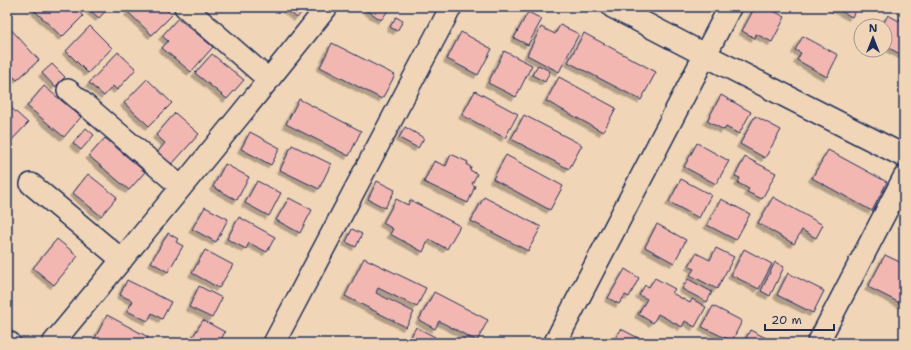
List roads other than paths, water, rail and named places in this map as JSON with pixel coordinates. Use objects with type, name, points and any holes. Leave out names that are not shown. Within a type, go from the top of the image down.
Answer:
[{"type":"street","points":[[184,7],[269,80]]},
{"type":"street","points":[[53,343],[327,7]]},
{"type":"street","points":[[274,343],[451,7]]},
{"type":"street","points":[[613,7],[904,156]]},
{"type":"street","points":[[555,343],[730,7]]},
{"type":"street","points":[[68,90],[181,187]]},
{"type":"street","points":[[818,343],[904,177]]},
{"type":"street","points":[[31,184],[122,260]]}]
